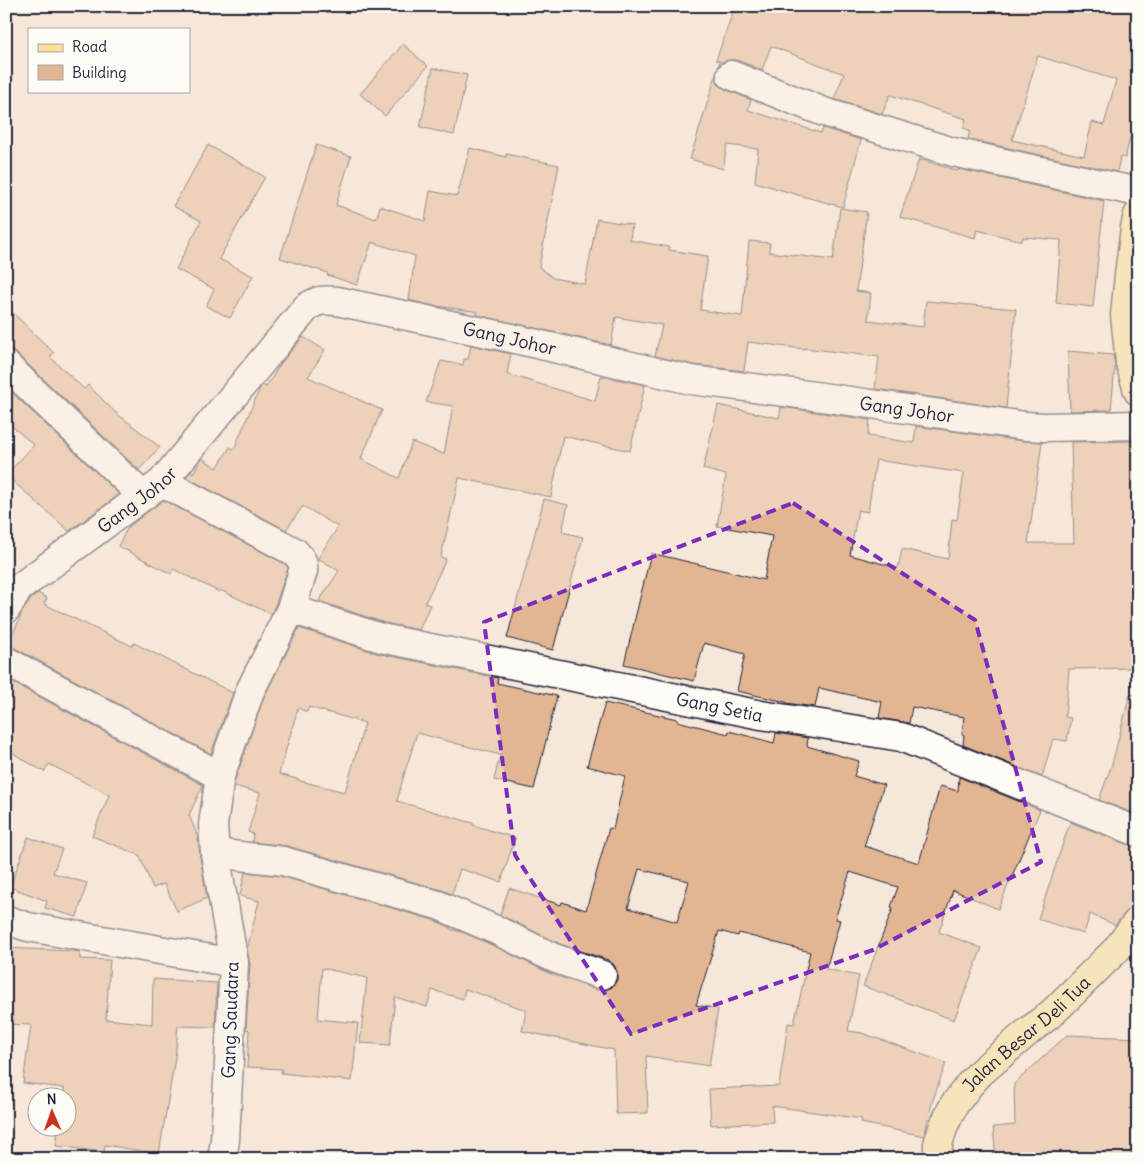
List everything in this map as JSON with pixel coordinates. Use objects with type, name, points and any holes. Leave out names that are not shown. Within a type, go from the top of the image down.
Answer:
[{"type":"main road","points":[[1138,215],[1125,315],[1130,363],[1138,391]]},
{"type":"main road","name":"Jalan Besar Deli Tua","points":[[938,1159],[938,1144],[944,1125],[954,1105],[969,1085],[988,1066],[1052,1013],[1116,950],[1138,921]]},
{"type":"street","points":[[731,75],[824,112],[953,152],[1138,192]]},
{"type":"street","name":"Gang Johor","points":[[10,591],[152,489],[307,307],[315,301],[325,300],[347,303],[507,337],[691,380],[1025,426],[1138,425]]},
{"type":"street","points":[[6,365],[152,489]]},
{"type":"street","name":"Gang Saudara","points":[[152,489],[295,552],[304,564],[291,609],[250,691],[220,776],[213,825],[234,963],[222,1159]]},
{"type":"street","name":"Gang Setia","points":[[291,609],[381,638],[761,715],[900,738],[1138,832]]},
{"type":"street","points":[[7,662],[220,776]]},
{"type":"street","points":[[216,853],[283,861],[438,905],[554,958],[602,975]]},
{"type":"street","points":[[7,920],[28,927],[234,963]]},
{"type":"highlighted area","points":[[793,503],[975,620],[1041,862],[873,950],[631,1034],[515,855],[484,622]]},
{"type":"building","points":[[735,6],[1138,6],[1138,107],[1125,158],[1120,157],[1117,172],[968,139],[970,130],[963,128],[966,119],[890,95],[882,114],[834,99],[844,74],[771,46],[762,70],[737,60],[722,62],[718,67],[720,61],[716,60]],"holes":[[[1038,56],[1116,80],[1104,125],[1092,122],[1084,156],[1012,140]]]},
{"type":"building","points":[[403,44],[428,66],[385,116],[360,94]]},
{"type":"building","points":[[433,68],[467,75],[454,135],[420,127]]},
{"type":"building","points":[[716,75],[718,84],[725,89],[751,100],[748,110],[821,133],[823,128],[861,140],[843,207],[755,182],[758,149],[727,145],[723,169],[690,159]]},
{"type":"building","points":[[208,145],[265,177],[219,259],[253,276],[230,318],[206,306],[214,289],[176,269],[201,221],[173,206]]},
{"type":"building","points":[[316,145],[351,156],[336,205],[376,219],[380,206],[425,221],[430,191],[457,196],[470,148],[506,157],[506,154],[559,165],[539,267],[553,278],[585,284],[597,219],[632,225],[630,240],[669,247],[669,250],[708,256],[700,310],[742,316],[749,241],[770,243],[769,252],[833,260],[840,208],[867,212],[856,291],[871,293],[868,320],[923,327],[926,301],[1016,309],[1006,408],[875,389],[879,357],[748,342],[744,371],[694,365],[655,356],[662,325],[616,317],[611,345],[477,315],[478,312],[409,300],[415,256],[372,242],[357,285],[327,275],[328,273],[280,258]]},
{"type":"building","points":[[919,159],[958,171],[959,169],[1104,201],[1093,307],[1056,303],[1061,240],[1023,237],[1022,241],[977,230],[975,238],[900,217]]},
{"type":"building","points":[[6,306],[54,353],[50,357],[84,389],[88,385],[115,412],[160,447],[139,470],[17,354],[6,350]]},
{"type":"building","points":[[303,337],[325,350],[308,377],[382,410],[361,459],[399,478],[412,442],[444,454],[453,406],[426,402],[441,361],[463,365],[464,359],[468,359],[471,345],[511,354],[507,374],[595,401],[601,376],[645,385],[630,451],[563,436],[551,497],[459,478],[441,557],[446,559],[425,603],[430,605],[419,630],[385,623],[319,601],[339,571],[318,558],[338,527],[303,506],[286,530],[186,477],[191,471],[193,473],[202,458],[217,468],[230,447],[234,449],[260,388],[262,385],[266,387],[281,363]]},
{"type":"building","points":[[1068,351],[1113,355],[1115,366],[1111,410],[1070,411]]},
{"type":"building","points":[[6,387],[118,493],[112,500],[69,531],[6,475],[34,445],[6,421]]},
{"type":"building","points":[[718,405],[779,418],[781,407],[870,420],[868,436],[914,443],[916,426],[1042,442],[1028,543],[1074,543],[1071,442],[1135,441],[1136,494],[1138,494],[1138,668],[1069,669],[1065,717],[1071,718],[1067,741],[1053,739],[1042,777],[963,745],[964,717],[912,707],[909,723],[879,718],[882,702],[819,688],[815,707],[786,703],[737,691],[745,654],[704,643],[694,681],[624,664],[651,553],[764,580],[772,536],[717,526],[726,475],[703,469]],"holes":[[[876,460],[964,473],[957,520],[952,519],[948,559],[902,549],[898,568],[850,555],[858,510],[868,512]]]},
{"type":"building","points":[[544,499],[568,505],[562,532],[583,537],[553,650],[507,638]]},
{"type":"building","points":[[163,500],[285,564],[288,568],[271,614],[220,590],[219,592],[173,569],[171,574],[118,546],[128,527]]},
{"type":"building","points":[[38,593],[47,598],[44,604],[132,646],[134,643],[233,693],[211,754],[13,647],[7,646],[20,615],[31,599]]},
{"type":"building","points":[[299,628],[376,653],[498,678],[497,683],[557,696],[534,789],[494,780],[500,755],[417,733],[404,775],[397,801],[473,823],[473,825],[515,838],[501,882],[460,869],[452,894],[287,846],[252,842],[253,834],[248,832],[260,793],[234,786],[264,697]],"holes":[[[309,707],[365,723],[345,792],[279,774],[298,708],[307,712]]]},
{"type":"building","points":[[6,679],[203,785],[189,815],[198,837],[207,898],[177,911],[164,884],[153,888],[139,855],[92,836],[109,795],[49,764],[44,772],[6,749]]},
{"type":"building","points":[[1130,694],[1138,695],[1138,815],[1099,800],[1112,764]]},
{"type":"building","points":[[605,703],[677,719],[677,721],[728,734],[729,731],[774,743],[776,733],[808,738],[807,746],[859,761],[854,776],[884,785],[864,846],[919,863],[940,786],[958,791],[959,777],[1040,810],[998,909],[953,890],[939,932],[982,948],[954,1020],[863,986],[893,908],[891,907],[898,887],[850,872],[835,919],[840,920],[826,969],[859,976],[848,1031],[862,1033],[946,1063],[932,1103],[924,1136],[861,1123],[862,1119],[772,1106],[773,1122],[711,1125],[709,1089],[779,1086],[788,1023],[794,1024],[810,952],[739,933],[738,936],[719,931],[696,1005],[718,1009],[709,1066],[646,1056],[648,1113],[616,1114],[614,1050],[522,1031],[526,1010],[465,989],[463,999],[432,990],[427,1007],[395,997],[390,1045],[360,1043],[367,978],[322,968],[318,1019],[358,1023],[352,1081],[281,1073],[282,1069],[247,1067],[249,1030],[246,1029],[250,964],[247,949],[259,901],[240,896],[245,872],[280,876],[433,920],[450,927],[450,929],[490,944],[549,973],[597,990],[605,990],[612,987],[617,980],[617,972],[614,965],[608,960],[560,944],[500,915],[509,888],[561,905],[562,902],[586,910],[609,828],[613,829],[625,776],[587,766]],"holes":[[[639,869],[689,881],[677,922],[628,908]]]},
{"type":"building","points":[[1070,822],[1138,847],[1138,893],[1130,908],[1115,925],[1090,914],[1084,934],[1038,919]]},
{"type":"building","points":[[28,837],[62,849],[53,873],[87,883],[77,917],[45,908],[47,901],[10,887]]},
{"type":"building","points":[[6,948],[73,951],[80,952],[80,959],[110,960],[106,1019],[152,1024],[153,979],[217,983],[215,1027],[178,1026],[175,1058],[159,1154],[105,1145],[104,1152],[56,1146],[57,1138],[78,1138],[78,1088],[23,1083],[31,1025],[6,1024]]},
{"type":"building","points":[[1067,1035],[1138,1038],[1138,1159],[996,1159],[993,1127],[1015,1125],[1014,1084]]}]
